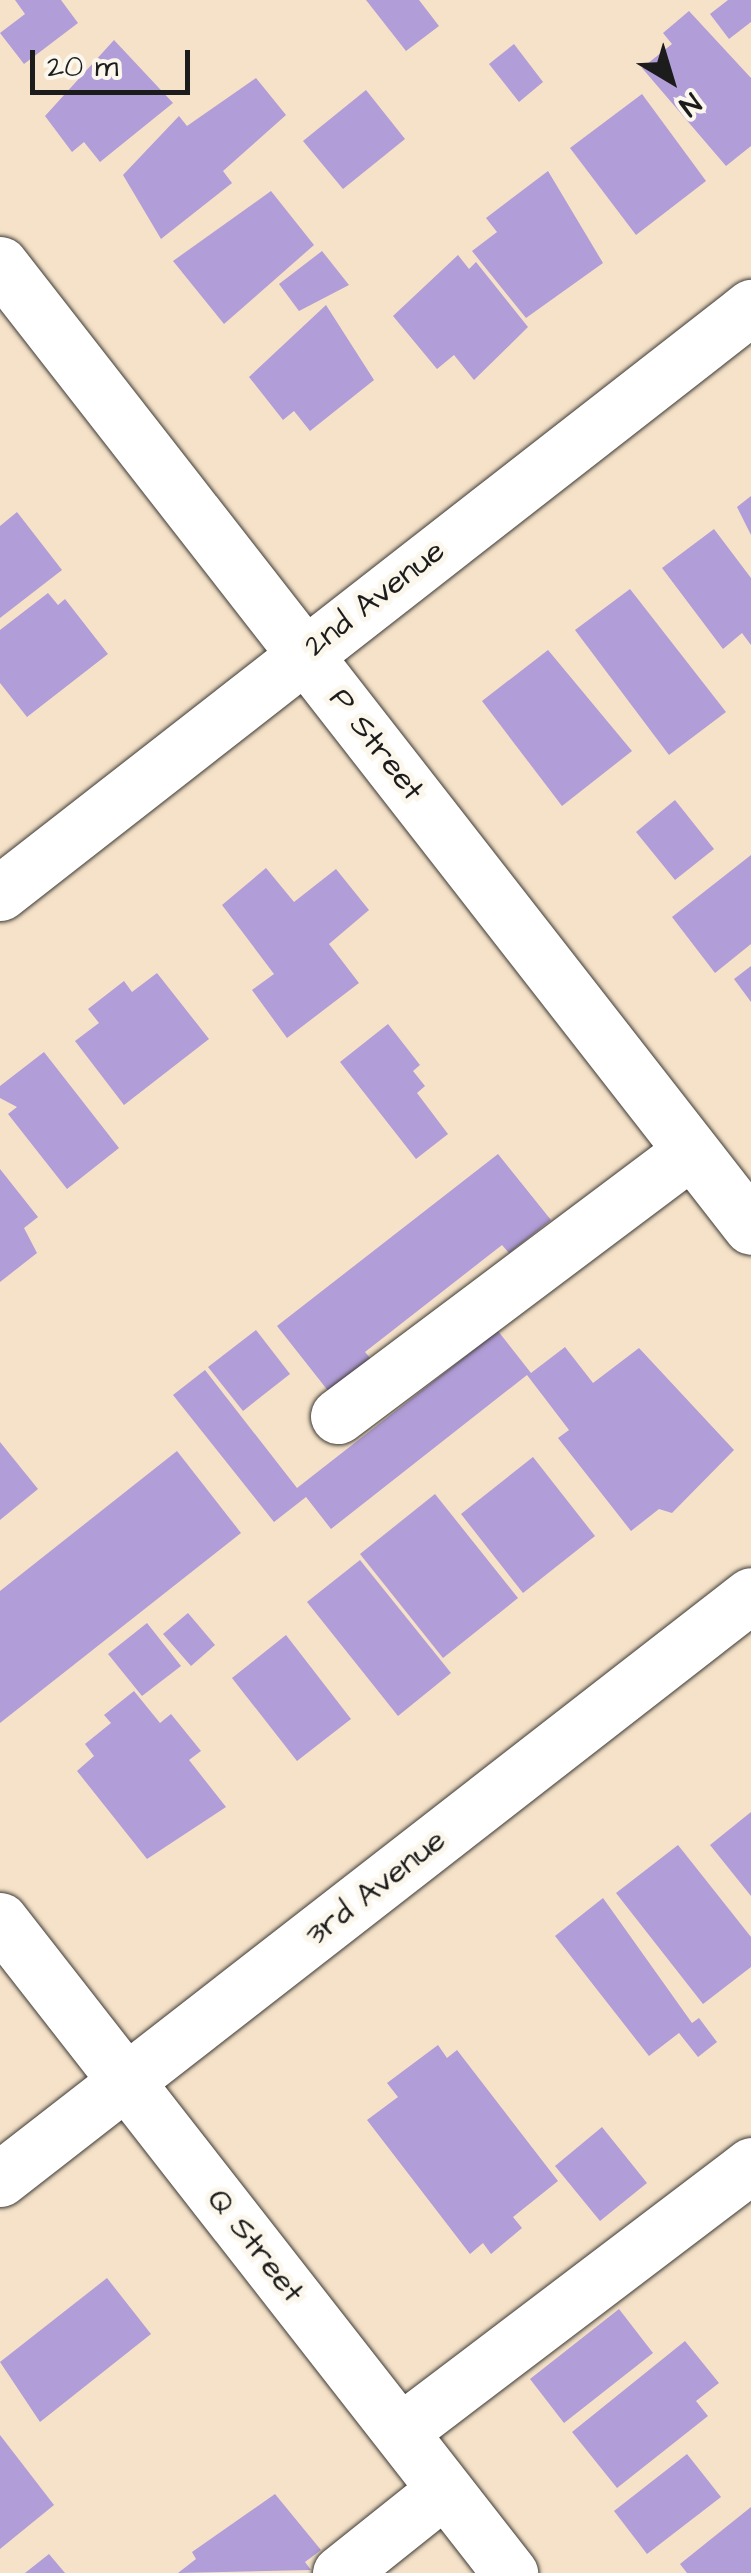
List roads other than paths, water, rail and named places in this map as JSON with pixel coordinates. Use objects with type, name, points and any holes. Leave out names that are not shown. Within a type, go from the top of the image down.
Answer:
[{"type":"street","name":"P Street","points":[[0,264],[751,1227]]},
{"type":"street","name":"2nd Avenue","points":[[0,893],[751,307]]},
{"type":"street","points":[[338,1416],[692,1151]]},
{"type":"street","name":"3rd Avenue","points":[[0,2179],[751,1595]]},
{"type":"street","name":"Q Street","points":[[0,1920],[510,2573]]},
{"type":"street","points":[[401,2430],[751,2165]]},
{"type":"street","points":[[340,2573],[444,2490]]}]
